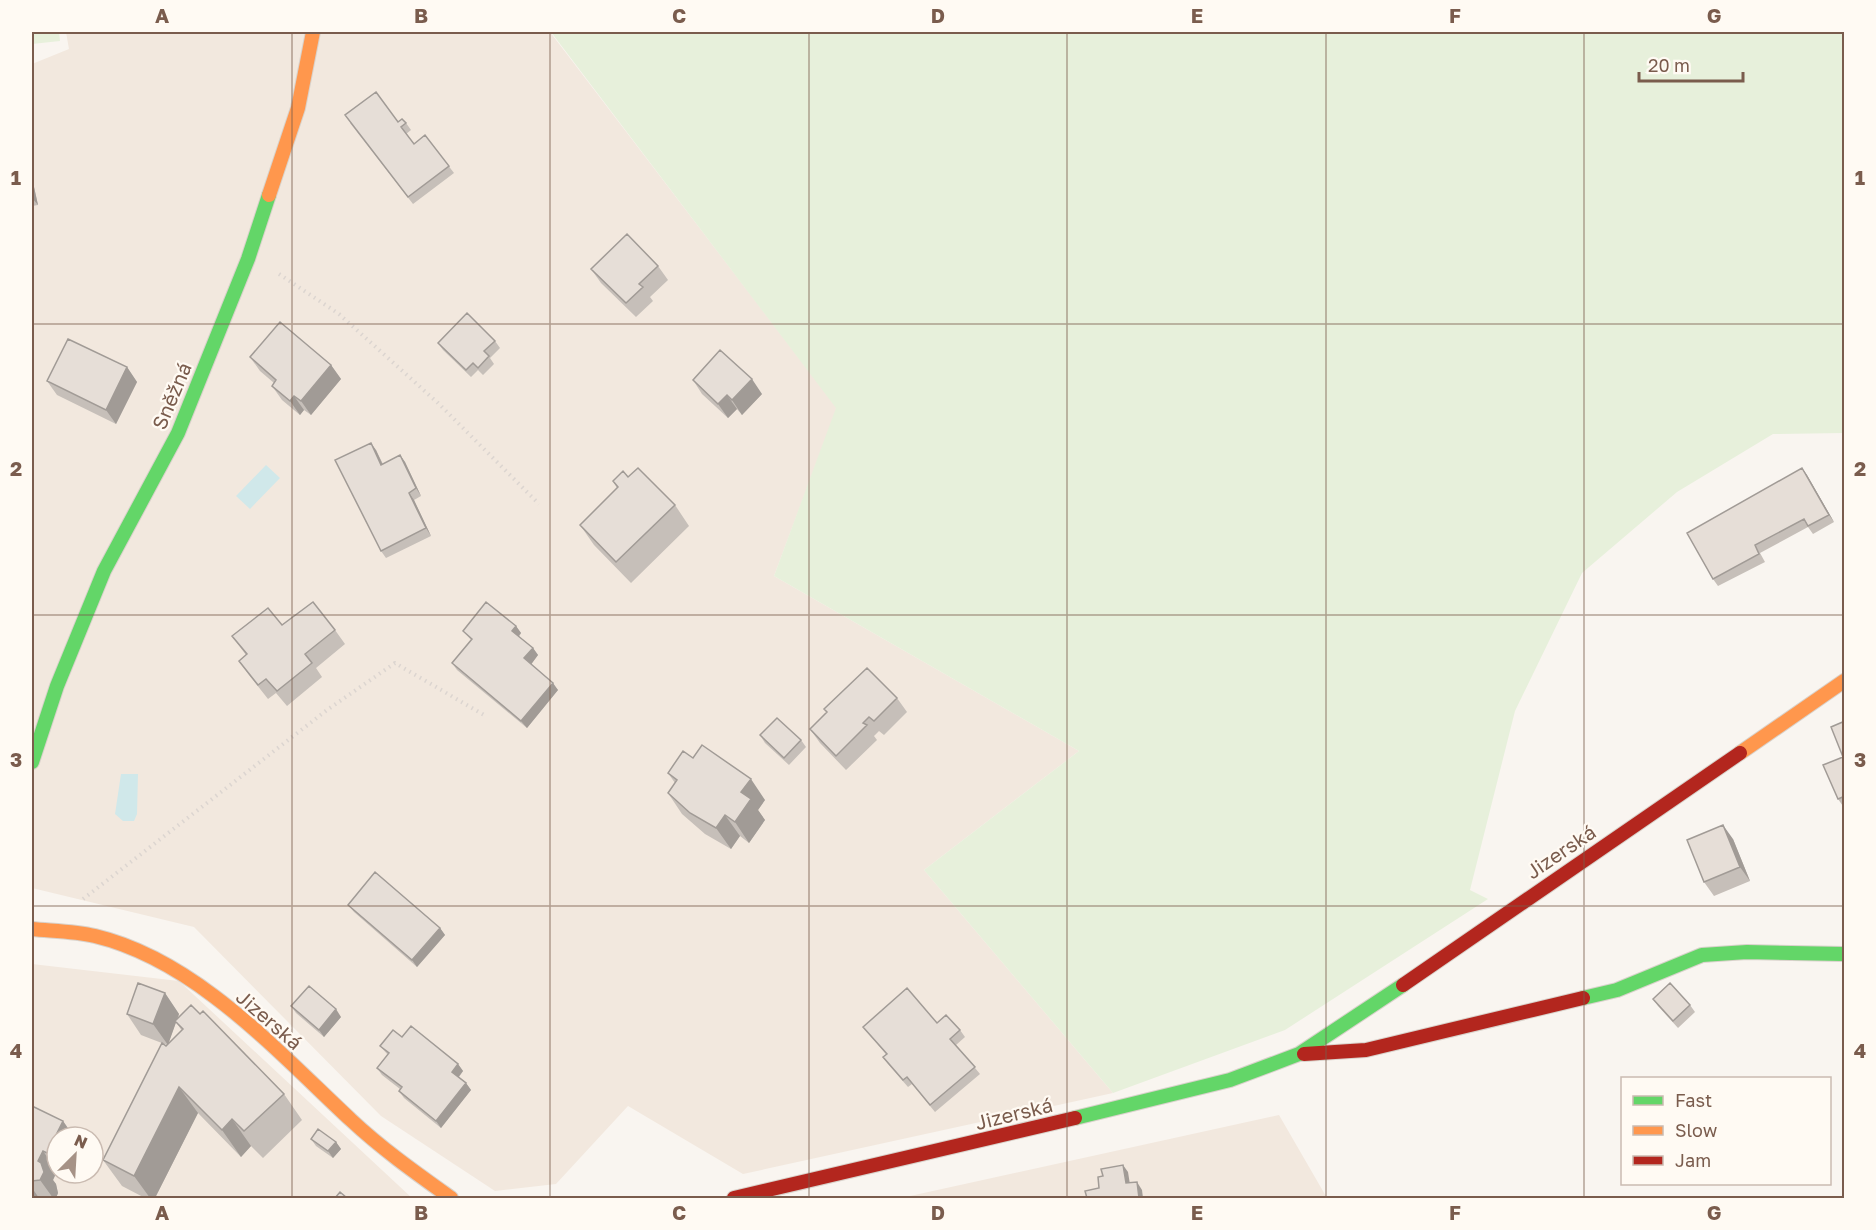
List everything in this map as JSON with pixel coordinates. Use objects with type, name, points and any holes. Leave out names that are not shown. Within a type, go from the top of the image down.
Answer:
[{"type":"street","name":"Sněžná","points":[[32,762],[57,686],[104,571],[178,433],[248,260],[298,108],[313,32]]},
{"type":"street","name":"Jizerská","points":[[734,1198],[996,1138],[1230,1080],[1299,1054],[1350,1022],[1845,681]]},
{"type":"street","name":"Jizerská","points":[[32,929],[45,929],[119,942],[162,963],[229,1009],[395,1160],[451,1198]]},
{"type":"street","name":"Jizerská","points":[[1299,1054],[1366,1050],[1617,990],[1702,955],[1747,952],[1845,954]]},
{"type":"path","points":[[248,260],[286,278],[339,314],[438,403],[539,504]]},
{"type":"path","points":[[82,900],[327,710],[395,663],[484,715]]},
{"type":"shaded area","points":[[66,32],[550,32],[837,408],[774,576],[1079,751],[924,870],[1113,1093],[743,1174],[628,1106],[556,1184],[495,1191],[381,1116],[194,927],[32,888],[32,64],[69,49]]},
{"type":"shaded area","points":[[32,964],[179,981],[412,1198],[32,1198]]},
{"type":"shaded area","points":[[1279,1115],[1327,1198],[901,1198]]},
{"type":"green space","points":[[32,32],[59,32],[60,41],[32,44]]},
{"type":"green space","points":[[551,32],[1844,32],[1844,433],[1773,434],[1677,492],[1582,573],[1515,711],[1470,890],[1488,899],[1285,1030],[1113,1093],[924,870],[1079,751],[774,576],[836,408]]},
{"type":"water","points":[[266,465],[280,478],[250,509],[236,496]]},
{"type":"water","points":[[121,774],[138,774],[137,814],[134,821],[123,821],[115,814]]},
{"type":"building","points":[[376,92],[398,122],[402,119],[406,123],[401,127],[414,144],[425,135],[449,166],[408,197],[345,115]]},
{"type":"building","points":[[627,234],[658,266],[639,284],[643,287],[626,303],[591,269]]},
{"type":"building","points":[[467,313],[495,341],[484,351],[489,356],[478,368],[473,363],[466,370],[438,343]]},
{"type":"building","points":[[280,322],[331,365],[301,401],[294,396],[290,401],[272,386],[276,380],[250,357]]},
{"type":"building","points":[[68,339],[127,367],[106,410],[47,381]]},
{"type":"building","points":[[720,350],[752,379],[732,400],[727,395],[718,404],[693,380]]},
{"type":"building","points":[[371,443],[381,465],[400,455],[416,488],[409,493],[426,528],[381,551],[335,460]]},
{"type":"building","points":[[638,468],[675,505],[616,562],[580,525],[618,487],[613,481],[623,471],[628,477]]},
{"type":"building","points":[[1802,468],[1829,515],[1808,526],[1804,519],[1755,545],[1759,554],[1713,579],[1687,533]]},
{"type":"building","points":[[313,602],[335,630],[305,654],[312,663],[277,691],[266,679],[258,685],[239,661],[247,654],[232,636],[268,608],[282,625]]},
{"type":"building","points":[[486,602],[516,626],[512,631],[533,648],[524,658],[553,683],[521,721],[452,663],[472,639],[463,631]]},
{"type":"building","points":[[867,668],[897,698],[874,721],[869,717],[863,723],[867,725],[836,756],[810,729],[827,712],[824,709]]},
{"type":"building","points":[[777,718],[801,740],[784,758],[760,735]]},
{"type":"building","points":[[1845,721],[1845,796],[1838,799],[1823,765],[1843,757],[1831,727]]},
{"type":"building","points":[[702,745],[751,779],[741,792],[751,799],[735,822],[725,815],[716,828],[690,813],[668,793],[677,780],[668,773],[683,751],[693,758]]},
{"type":"building","points":[[1723,825],[1740,867],[1704,882],[1687,840]]},
{"type":"building","points":[[375,872],[440,928],[412,960],[348,905]]},
{"type":"building","points":[[138,983],[165,993],[153,1024],[127,1014]]},
{"type":"building","points":[[1670,983],[1690,1005],[1673,1021],[1653,999]]},
{"type":"building","points":[[309,986],[336,1009],[319,1030],[291,1006]]},
{"type":"building","points":[[907,988],[937,1023],[946,1015],[960,1030],[950,1039],[975,1067],[930,1105],[907,1077],[903,1080],[883,1057],[887,1054],[863,1027]]},
{"type":"building","points":[[191,1005],[200,1014],[203,1011],[284,1094],[244,1131],[232,1119],[222,1130],[179,1087],[134,1176],[105,1161],[105,1156],[162,1043],[166,1046],[183,1029],[175,1021]]},
{"type":"building","points":[[411,1026],[458,1064],[452,1072],[466,1083],[436,1121],[399,1091],[402,1087],[377,1068],[389,1053],[380,1046],[393,1030],[402,1037]]},
{"type":"building","points":[[32,1106],[63,1121],[61,1125],[45,1125],[45,1152],[43,1151],[38,1161],[44,1172],[40,1180],[32,1181]]},
{"type":"building","points":[[318,1129],[336,1142],[328,1151],[311,1139]]},
{"type":"building","points":[[1123,1165],[1126,1183],[1137,1182],[1139,1198],[1087,1198],[1085,1191],[1099,1188],[1098,1177],[1103,1176],[1101,1169]]},
{"type":"building","points":[[340,1192],[347,1198],[335,1198]]},
{"type":"traffic: fast","points":[[32,762],[57,686],[104,571],[178,433],[248,259],[269,195]]},
{"type":"traffic: fast","points":[[1583,998],[1617,990],[1702,955],[1747,952],[1844,954]]},
{"type":"traffic: fast","points":[[1075,1118],[1230,1080],[1299,1054],[1403,985]]},
{"type":"traffic: slow","points":[[269,195],[298,108],[313,32]]},
{"type":"traffic: slow","points":[[1740,753],[1844,681]]},
{"type":"traffic: slow","points":[[32,929],[95,936],[132,948],[167,965],[234,1012],[375,1141],[451,1198]]},
{"type":"traffic: jam","points":[[1403,985],[1740,753]]},
{"type":"traffic: jam","points":[[1304,1054],[1366,1050],[1583,998]]},
{"type":"traffic: jam","points":[[734,1198],[1075,1118]]}]
